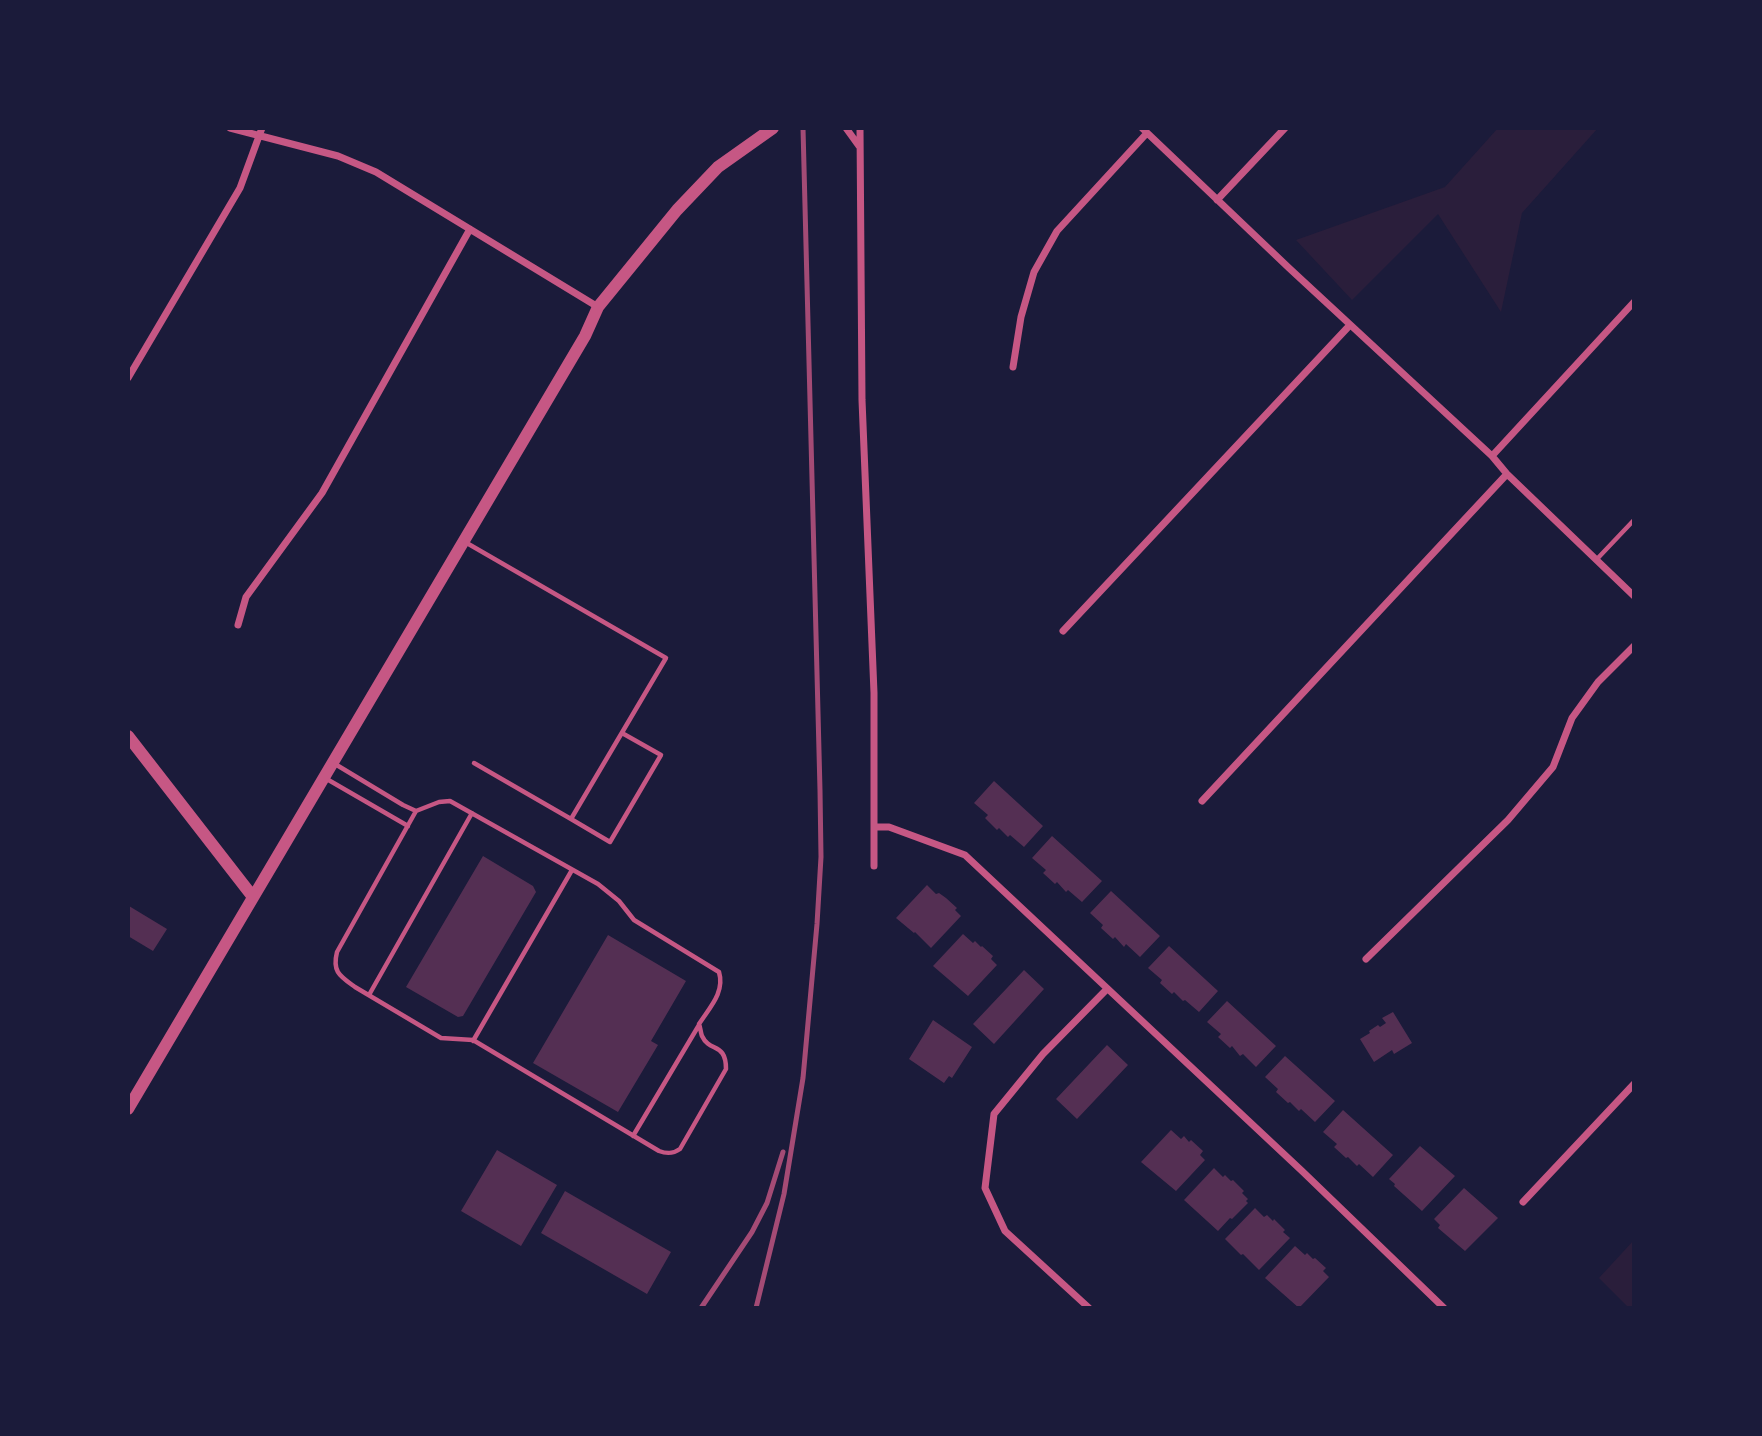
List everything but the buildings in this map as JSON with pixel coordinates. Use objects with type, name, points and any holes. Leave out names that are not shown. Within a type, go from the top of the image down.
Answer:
[{"type":"street","points":[[230,128],[261,132],[338,156],[376,172],[598,307]]},
{"type":"street","points":[[128,1108],[585,337],[598,307],[677,211],[718,167],[773,128]]},
{"type":"street","points":[[846,128],[859,146]]},
{"type":"street","points":[[860,128],[862,400],[874,693],[874,866]]},
{"type":"street","points":[[1217,200],[1285,128]]},
{"type":"street","points":[[1013,367],[1021,317],[1034,272],[1057,231],[1145,130],[1492,456],[1507,474],[1634,596]]},
{"type":"street","points":[[128,378],[240,188],[261,132]]},
{"type":"street","points":[[238,625],[246,597],[322,493],[470,229]]},
{"type":"street","points":[[1492,456],[1634,302]]},
{"type":"street","points":[[1063,631],[1350,325]]},
{"type":"street","points":[[1202,801],[1507,474]]},
{"type":"street","points":[[1366,959],[1508,820],[1553,767],[1573,718],[1598,682],[1634,646]]},
{"type":"street","points":[[128,736],[253,897]]},
{"type":"street","points":[[874,827],[889,827],[965,855],[1444,1308]]},
{"type":"street","points":[[1089,1308],[1005,1231],[985,1188],[994,1114],[1043,1054],[1107,989]]},
{"type":"street","points":[[1523,1202],[1634,1084]]},
{"type":"lane","points":[[1597,559],[1634,520]]},
{"type":"lane","points":[[464,541],[666,658],[571,819]]},
{"type":"lane","points":[[474,763],[610,842],[662,755],[622,733]]},
{"type":"lane","points":[[333,763],[416,811]]},
{"type":"lane","points":[[324,778],[408,827]]},
{"type":"lane","points":[[633,1136],[699,1024],[721,990],[719,972],[634,920],[619,901],[598,884],[450,801],[439,802],[416,811],[337,952],[334,962],[343,979],[441,1038],[473,1041],[633,1136],[667,1154],[680,1149],[726,1069],[722,1052],[701,1035],[699,1024]]},
{"type":"lane","points":[[369,995],[472,813]]},
{"type":"lane","points":[[473,1041],[572,870]]},
{"type":"shaded area","points":[[1498,128],[1598,128],[1522,213],[1501,312],[1438,214],[1352,300],[1296,240],[1445,187]]},
{"type":"shaded area","points":[[1634,1240],[1634,1308],[1629,1308],[1599,1278]]},
{"type":"railway","points":[[756,1308],[784,1194],[803,1078],[821,857],[803,128]]},
{"type":"railway","points":[[701,1308],[752,1232],[767,1203],[783,1152]]}]
